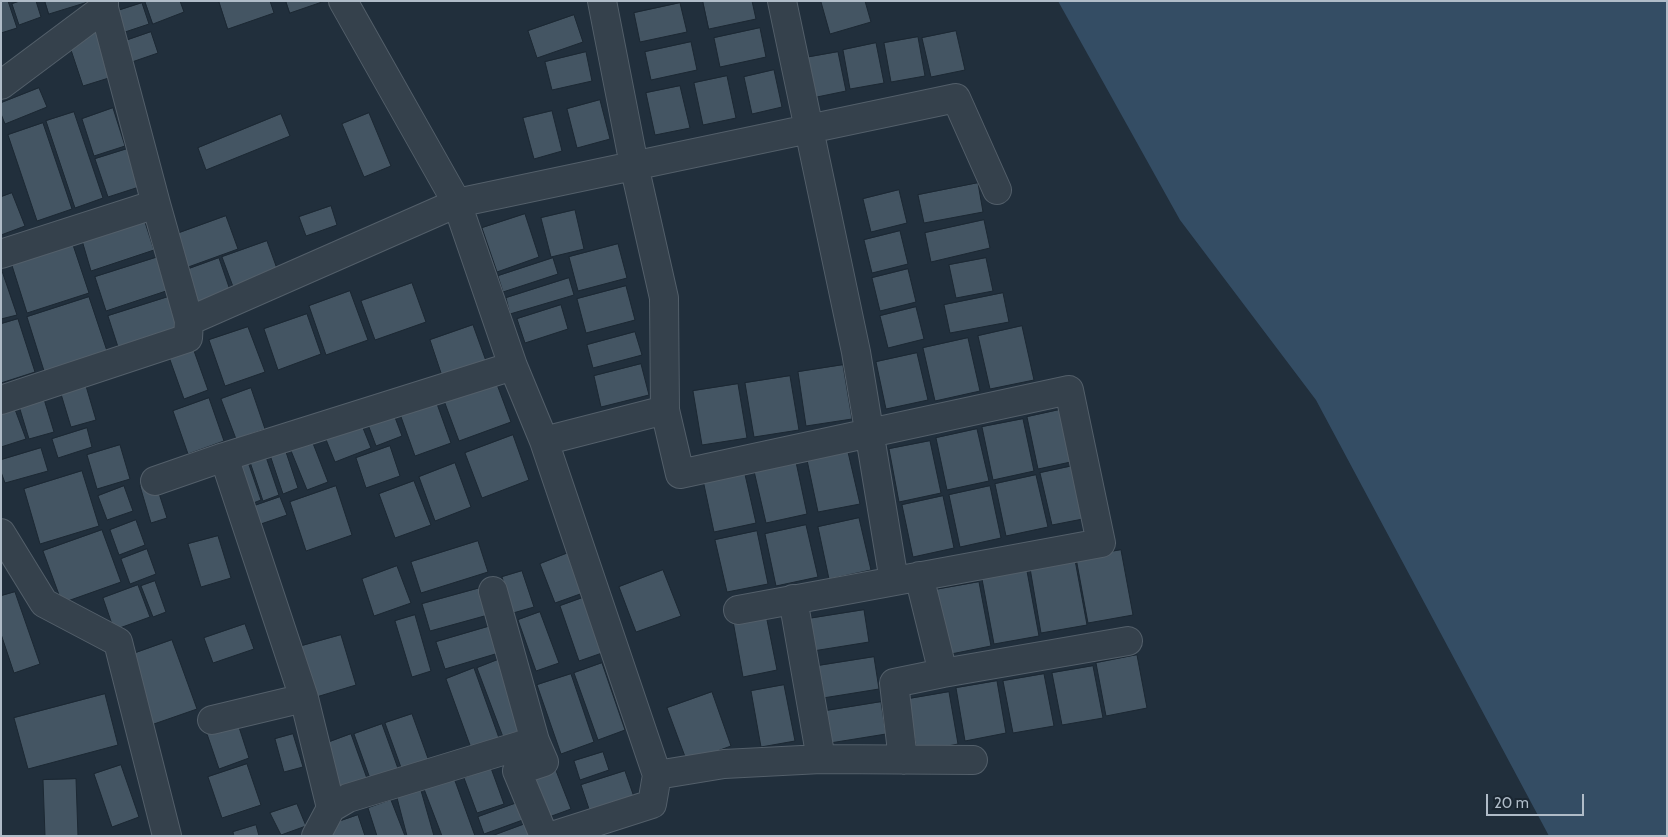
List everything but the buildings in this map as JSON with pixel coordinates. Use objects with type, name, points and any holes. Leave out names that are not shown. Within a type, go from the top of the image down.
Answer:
[{"type":"street","points":[[343,1],[457,203],[513,366],[544,441],[657,774],[652,804],[552,835],[518,770],[544,762],[535,741],[493,591]]},
{"type":"street","points":[[602,1],[634,165],[664,298],[665,410],[680,474],[1069,390],[1101,543],[738,610]]},
{"type":"street","points":[[782,1],[856,352],[868,433],[906,578],[943,673]]},
{"type":"street","points":[[1,85],[104,5],[189,321],[188,338],[1,400]]},
{"type":"street","points":[[189,321],[457,203],[956,98],[997,190]]},
{"type":"street","points":[[1,254],[156,204]]},
{"type":"street","points":[[155,481],[224,457],[513,366]]},
{"type":"street","points":[[544,441],[665,410]]},
{"type":"street","points":[[224,457],[304,698],[331,808]]},
{"type":"street","points":[[1,533],[44,603],[118,642],[166,836]]},
{"type":"street","points":[[793,599],[821,759]]},
{"type":"street","points":[[903,760],[894,683],[1128,641]]},
{"type":"street","points":[[212,720],[304,698]]},
{"type":"street","points":[[316,836],[331,808],[348,798],[535,741]]},
{"type":"street","points":[[657,774],[724,764],[821,759],[972,760]]},
{"type":"water","points":[[1058,1],[1667,1],[1667,836],[1549,836],[1316,400],[1180,220]]}]
